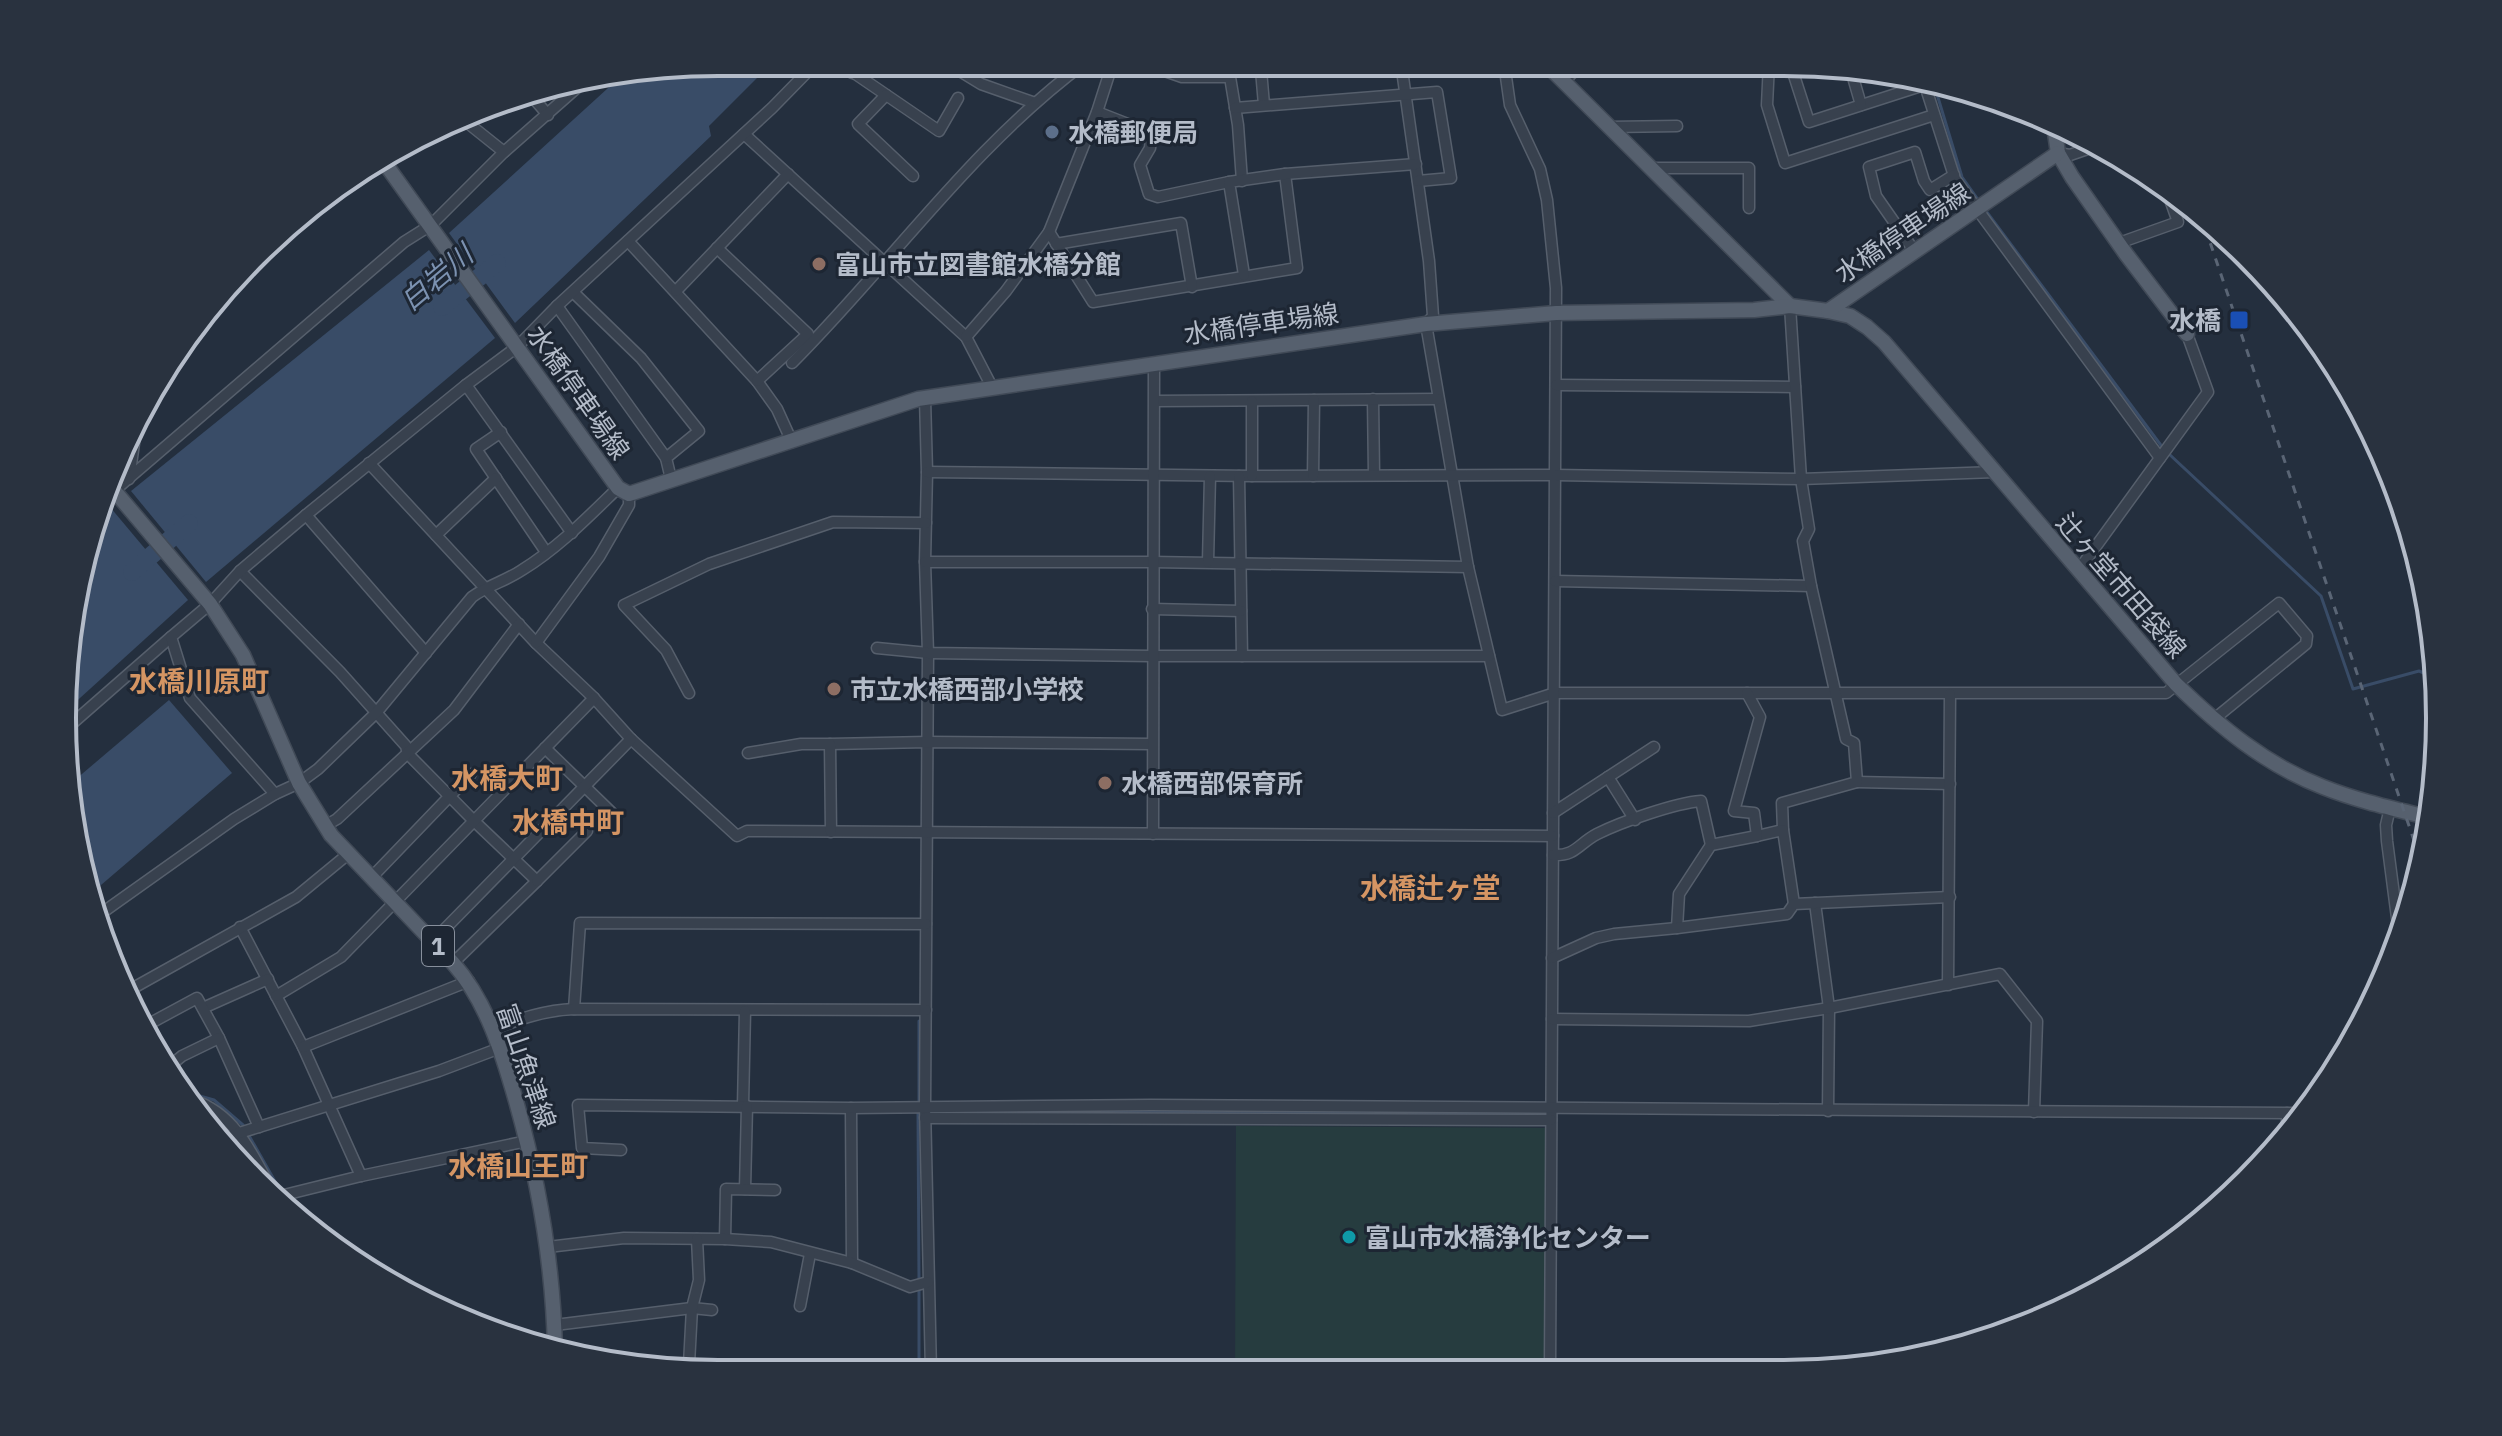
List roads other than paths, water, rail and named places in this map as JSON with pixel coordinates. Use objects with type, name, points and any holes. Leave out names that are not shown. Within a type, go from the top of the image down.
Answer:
[{"type":"main road","points":[[1558,76],[1790,306]]},
{"type":"main road","points":[[2056,136],[2058,153],[2119,243],[2187,334]]},
{"type":"main road","name":"水橋停車場線","points":[[388,167],[623,491],[792,442],[925,398],[992,387],[1426,324],[1556,313],[1754,310],[1790,306],[1828,311],[2058,153]]},
{"type":"main road","name":"辻ヶ堂市田袋線","points":[[1828,311],[1850,316],[1884,342],[2176,684],[2213,720],[2281,768],[2322,787],[2419,815]]},
{"type":"main road","name":"富山魚津線","points":[[116,496],[206,600],[243,655],[299,783],[325,826],[347,855],[469,981],[500,1048],[527,1141],[548,1247],[555,1339]]},
{"type":"street","points":[[76,720],[171,637],[206,600],[574,293],[803,76]]},
{"type":"street","points":[[857,76],[939,131],[958,98]]},
{"type":"street","points":[[968,76],[981,84],[1035,103]]},
{"type":"street","points":[[757,381],[812,337],[885,263],[981,154],[1069,76]]},
{"type":"street","points":[[966,337],[1006,291],[1049,232],[1109,76]]},
{"type":"street","points":[[1179,76],[1230,77],[1242,181]]},
{"type":"street","points":[[1262,76],[1264,105]]},
{"type":"street","points":[[1404,76],[1429,261],[1433,316],[1426,324],[1468,567],[1502,710],[1555,693],[2166,693],[2279,603],[2307,636],[2306,644],[2213,720]]},
{"type":"street","points":[[1506,76],[1510,105],[1540,169],[1547,200],[1556,288],[1550,1360]]},
{"type":"street","points":[[1563,81],[1569,76]]},
{"type":"street","points":[[1768,76],[1767,105],[1785,163],[1934,115]]},
{"type":"street","points":[[1794,76],[1809,122],[1908,88]]},
{"type":"street","points":[[1854,80],[1861,105]]},
{"type":"street","points":[[1235,108],[1437,92],[1451,178],[1418,181]]},
{"type":"street","points":[[1927,92],[1954,175],[2160,458]]},
{"type":"street","points":[[119,488],[404,242],[433,228],[504,152],[571,93]]},
{"type":"street","points":[[886,95],[858,124],[913,176]]},
{"type":"street","points":[[537,102],[548,115]]},
{"type":"street","points":[[1097,112],[1143,130],[1151,138],[1150,148],[1140,165],[1149,194],[1158,197],[1285,174],[1416,164]]},
{"type":"street","points":[[471,126],[504,152]]},
{"type":"street","points":[[1610,127],[1677,126]]},
{"type":"street","points":[[744,134],[966,337],[992,387]]},
{"type":"street","points":[[2058,153],[2070,155],[2083,150]]},
{"type":"street","points":[[1915,252],[1876,196],[1869,167],[1915,152],[1930,190],[1954,175]]},
{"type":"street","points":[[1651,168],[1749,168],[1749,208]]},
{"type":"street","points":[[676,291],[788,174]]},
{"type":"street","points":[[1049,232],[1093,302],[1297,268],[1285,174]]},
{"type":"street","points":[[1229,182],[1244,275]]},
{"type":"street","points":[[2119,243],[2178,222],[2173,207]]},
{"type":"street","points":[[1056,244],[1181,223],[1192,287]]},
{"type":"street","points":[[628,241],[757,381],[777,409],[792,442]]},
{"type":"street","points":[[717,248],[812,337]]},
{"type":"street","points":[[574,293],[641,358],[699,431],[666,458]]},
{"type":"street","points":[[557,306],[666,458],[671,479]]},
{"type":"street","points":[[1790,306],[1801,479],[1809,529],[1803,541],[1846,739],[1854,743],[1857,782]]},
{"type":"street","points":[[2078,571],[2208,392],[2187,334]]},
{"type":"street","points":[[792,363],[812,337]]},
{"type":"street","points":[[1153,834],[1154,363]]},
{"type":"street","points":[[466,385],[572,533]]},
{"type":"street","points":[[1556,385],[1795,387]]},
{"type":"street","points":[[925,398],[928,653],[925,1112],[931,1360]]},
{"type":"street","points":[[1373,399],[1374,475]]},
{"type":"street","points":[[1155,401],[1438,399]]},
{"type":"street","points":[[1313,476],[1314,400]]},
{"type":"street","points":[[1252,401],[1252,476]]},
{"type":"street","points":[[501,432],[476,449],[546,552]]},
{"type":"street","points":[[129,479],[132,456]]},
{"type":"street","points":[[369,463],[536,643],[594,698],[631,739],[737,836],[747,831],[1553,836]]},
{"type":"street","points":[[927,472],[1801,479],[1995,472]]},
{"type":"street","points":[[1208,562],[1210,476]]},
{"type":"street","points":[[1239,476],[1242,656]]},
{"type":"street","points":[[436,535],[496,478]]},
{"type":"street","points":[[106,910],[234,819],[318,769],[376,713],[472,597],[523,570],[623,491],[629,505],[599,557],[536,643]]},
{"type":"street","points":[[306,515],[426,653]]},
{"type":"street","points":[[689,693],[666,650],[624,605],[709,564],[833,522],[926,523]]},
{"type":"street","points":[[925,562],[1208,562],[1468,567]]},
{"type":"street","points":[[240,571],[340,672],[406,746],[408,754],[537,881]]},
{"type":"street","points":[[1555,581],[1811,586]]},
{"type":"street","points":[[1152,609],[1241,611]]},
{"type":"street","points":[[325,826],[337,819],[454,710],[519,624]]},
{"type":"street","points":[[171,637],[190,698],[275,794]]},
{"type":"street","points":[[877,648],[928,653],[1151,656],[1489,656]]},
{"type":"street","points":[[1747,693],[1760,717],[1734,811],[1754,813],[1757,836]]},
{"type":"street","points":[[1948,985],[1950,694]]},
{"type":"street","points":[[276,996],[341,957],[594,698]]},
{"type":"street","points":[[433,941],[631,739]]},
{"type":"street","points":[[748,753],[801,744],[1152,744]]},
{"type":"street","points":[[830,744],[831,832]]},
{"type":"street","points":[[1553,813],[1654,747]]},
{"type":"street","points":[[545,748],[613,814]]},
{"type":"street","points":[[371,878],[471,774]]},
{"type":"street","points":[[1608,777],[1635,820]]},
{"type":"street","points":[[1552,958],[1596,938],[1614,934],[1787,914],[1794,904],[1782,803],[1857,782],[1950,784]]},
{"type":"street","points":[[1553,855],[1568,855],[1597,834],[1701,801],[1711,845]]},
{"type":"street","points":[[2390,808],[2386,825],[2396,910]]},
{"type":"street","points":[[1677,928],[1679,894],[1711,845],[1783,830]]},
{"type":"street","points":[[453,963],[587,831]]},
{"type":"street","points":[[135,987],[296,897],[347,855]]},
{"type":"street","points":[[1794,904],[1950,897]]},
{"type":"street","points":[[1815,903],[1829,1008],[1828,1111]]},
{"type":"street","points":[[574,1009],[580,923],[926,924]]},
{"type":"street","points":[[240,927],[303,1047],[361,1176]]},
{"type":"street","points":[[1552,1019],[1749,1021],[2000,974],[2037,1021],[2034,1112]]},
{"type":"street","points":[[203,1008],[268,979]]},
{"type":"street","points":[[303,1047],[469,981]]},
{"type":"street","points":[[153,1022],[197,998],[219,1038],[259,1127]]},
{"type":"street","points":[[493,1029],[554,1010],[574,1009],[926,1010]]},
{"type":"street","points":[[745,1011],[745,1189]]},
{"type":"street","points":[[176,1061],[219,1038]]},
{"type":"street","points":[[231,1136],[439,1071],[500,1048]]},
{"type":"street","points":[[206,1105],[241,1134],[259,1166]]},
{"type":"street","points":[[621,1150],[582,1148],[578,1105],[851,1108],[925,1112],[1151,1105],[1551,1114],[1828,1111],[2287,1113],[2287,1116]]},
{"type":"street","points":[[851,1108],[852,1263]]},
{"type":"street","points":[[288,1194],[527,1141]]},
{"type":"street","points":[[725,1239],[726,1189],[775,1190]]},
{"type":"street","points":[[548,1247],[624,1238],[771,1242],[852,1263],[910,1287],[928,1282]]},
{"type":"street","points":[[689,1359],[692,1308],[699,1280],[697,1239]]},
{"type":"street","points":[[800,1306],[810,1254]]},
{"type":"street","points":[[555,1325],[692,1308],[712,1310]]},
{"type":"water","points":[[759,76],[709,126],[711,136],[515,323],[449,233],[611,85],[676,77]]},
{"type":"water","points":[[429,250],[495,338],[206,582],[131,491]]},
{"type":"water","points":[[111,509],[188,600],[76,701],[81,634],[88,593]]},
{"type":"water","points":[[169,700],[232,773],[99,887],[88,843],[79,777]]},
{"type":"waterway","points":[[1937,95],[1962,177],[1979,201]]},
{"type":"waterway","points":[[1986,211],[2163,448]]},
{"type":"waterway","name":"白岩川","points":[[442,307],[497,263]]},
{"type":"waterway","points":[[2169,454],[2321,596],[2353,689],[2419,671],[2425,673]]},
{"type":"waterway","points":[[132,572],[189,523]]},
{"type":"waterway","points":[[919,1021],[919,1104]]},
{"type":"waterway","points":[[199,1096],[214,1100],[243,1125],[276,1183]]},
{"type":"waterway","points":[[1014,1111],[1538,1115]]},
{"type":"waterway","points":[[918,1112],[919,1280]]},
{"type":"waterway","points":[[919,1288],[919,1360]]},
{"type":"railway","points":[[2208,236],[2414,841]]},
{"type":"place","name":"水橋郵便局","points":[[1052,132]]},
{"type":"place","name":"富山市立図書館水橋分館","points":[[819,264]]},
{"type":"place","name":"水橋","points":[[2239,320]]},
{"type":"place","name":"市立水橋西部小学校","points":[[834,689]]},
{"type":"place","name":"水橋西部保育所","points":[[1105,783]]},
{"type":"place","name":"富山市水橋浄化センター","points":[[1349,1237]]},
{"type":"district","name":"水橋川原町","points":[[199,680]]},
{"type":"district","name":"水橋大町","points":[[507,777]]},
{"type":"district","name":"水橋中町","points":[[568,821]]},
{"type":"district","name":"水橋辻ヶ堂","points":[[1430,887]]},
{"type":"district","name":"水橋山王町","points":[[518,1165]]}]
